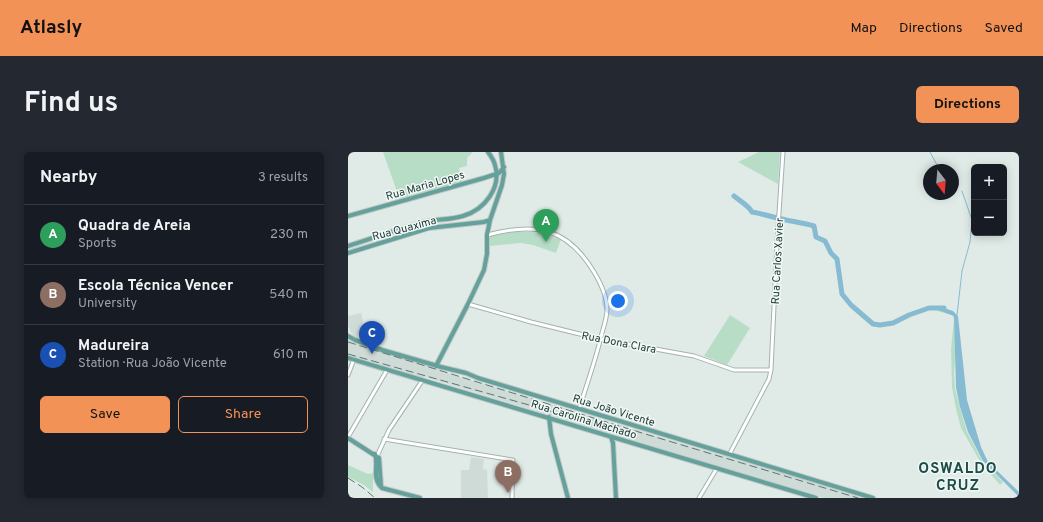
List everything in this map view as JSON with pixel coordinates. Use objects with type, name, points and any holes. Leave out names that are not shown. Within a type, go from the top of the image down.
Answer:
[{"type":"main road","points":[[488,152],[495,164]]},
{"type":"main road","points":[[492,152],[497,174],[502,171],[504,166]]},
{"type":"main road","points":[[436,366],[484,270],[487,257],[487,236],[490,220],[502,185],[504,166],[501,152]]},
{"type":"main road","name":"Rua Quaxima","points":[[348,246],[422,222],[464,216],[481,207],[488,200],[492,193],[497,174]]},
{"type":"main road","name":"Rua Maria Lopes","points":[[348,216],[497,174]]},
{"type":"main road","name":"Rua Quaxima","points":[[348,253],[429,228],[484,222],[490,220]]},
{"type":"main road","name":"Rua João Vicente","points":[[349,337],[382,350],[466,373],[728,455],[873,498]]},
{"type":"main road","name":"Rua Carolina Machado","points":[[348,358],[816,498]]},
{"type":"main road","points":[[548,417],[568,498]]},
{"type":"main road","points":[[348,437],[376,455],[376,480],[381,486],[420,498]]},
{"type":"main road","points":[[611,437],[613,443],[616,498]]},
{"type":"main road","points":[[613,443],[618,439]]},
{"type":"street","name":"Rua Carlos Xavier","points":[[728,455],[766,384],[771,370],[783,152]]},
{"type":"street","points":[[487,236],[514,229],[542,230],[563,238],[571,244],[578,250],[592,270],[601,287],[607,309],[600,340],[579,409]]},
{"type":"street","name":"Rua Dona Clara","points":[[468,304],[600,340],[694,356],[734,370],[771,370]]},
{"type":"street","points":[[348,331],[349,337]]},
{"type":"street","points":[[348,375],[354,360]]},
{"type":"street","points":[[348,437],[387,370]]},
{"type":"street","points":[[376,455],[379,454],[384,439],[396,419],[422,381]]},
{"type":"street","points":[[384,439],[513,460],[512,498]]},
{"type":"street","points":[[699,498],[717,468]]},
{"type":"shaded area","points":[[361,313],[363,321],[357,339],[354,338],[348,326],[348,316]]},
{"type":"shaded area","points":[[348,340],[441,371],[863,498],[824,498],[348,355]]},
{"type":"shaded area","points":[[471,457],[484,459],[483,469],[487,470],[488,498],[461,498],[461,470],[469,470]]},
{"type":"green space","points":[[383,152],[473,152],[467,158],[467,166],[459,168],[462,183],[400,200]]},
{"type":"green space","points":[[759,152],[780,152],[778,184],[738,162]]},
{"type":"green space","points":[[519,231],[532,232],[561,239],[556,253],[533,245],[521,243],[490,246],[490,236]]},
{"type":"green space","points":[[938,308],[944,309],[956,316],[958,337],[954,372],[955,389],[967,432],[983,462],[1003,482],[1000,485],[981,463],[961,428],[952,387],[951,349],[954,319],[952,315],[937,311]]},
{"type":"green space","points":[[730,315],[750,328],[727,365],[704,356]]},
{"type":"green space","points":[[348,465],[368,474],[373,473],[373,492],[364,485],[348,477]]},
{"type":"water","points":[[938,306],[953,311],[958,316],[967,400],[981,447],[988,462],[1019,492],[1019,497],[983,461],[968,432],[956,388],[954,316],[938,310]]},
{"type":"waterway","points":[[930,152],[936,164]]},
{"type":"waterway","points":[[957,315],[962,271],[970,242],[972,220],[962,191]]},
{"type":"waterway","points":[[734,196],[752,212],[814,226],[816,237],[825,241],[831,253],[837,259],[842,294],[851,305],[873,324],[880,325],[893,323],[909,315],[929,308],[944,308]]},
{"type":"railway","points":[[348,342],[858,498]]},
{"type":"railway","points":[[348,354],[568,416]]},
{"type":"railway","points":[[348,478],[375,498]]},
{"type":"place","name":"Quadra de Areia","points":[[546,242]]},
{"type":"place","name":"Madureira","points":[[372,354]]},
{"type":"place","name":"Escola Técnica Vencer","points":[[508,493]]},
{"type":"district","name":"OSWALDO CRUZ","points":[[958,476]]}]
